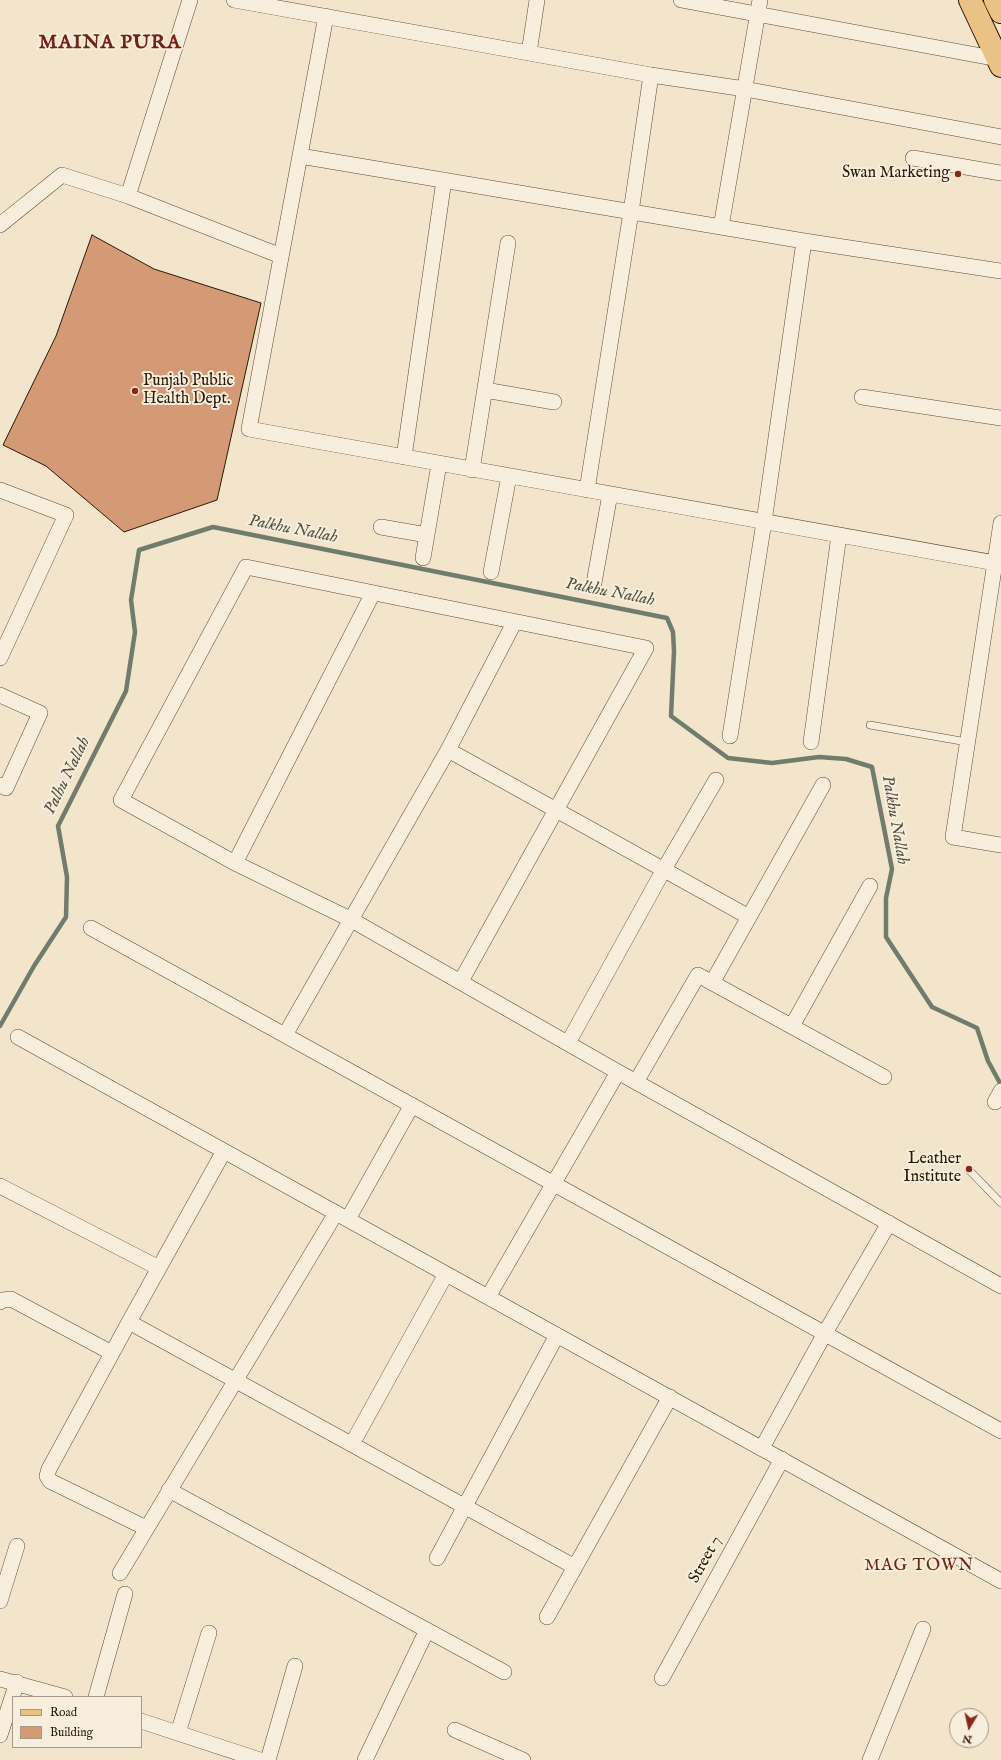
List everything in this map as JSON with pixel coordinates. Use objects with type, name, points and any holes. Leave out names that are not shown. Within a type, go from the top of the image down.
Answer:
[{"type":"main road","points":[[970,0],[999,63]]},
{"type":"main road","points":[[995,0],[1001,12]]},
{"type":"street","points":[[128,196],[190,0]]},
{"type":"street","points":[[234,0],[298,5],[326,16],[651,75],[745,89],[1001,137]]},
{"type":"street","points":[[529,53],[537,0]]},
{"type":"street","points":[[681,0],[759,7],[999,63]]},
{"type":"street","points":[[721,227],[759,7]]},
{"type":"street","points":[[326,16],[249,429],[998,564]]},
{"type":"street","points":[[587,490],[632,212],[651,75]]},
{"type":"street","points":[[300,156],[804,241],[1001,272]]},
{"type":"street","points":[[912,158],[1001,172]]},
{"type":"street","points":[[0,225],[62,175],[128,196],[281,256]]},
{"type":"street","points":[[404,457],[444,180]]},
{"type":"street","points":[[730,736],[764,522],[804,241]]},
{"type":"street","points":[[472,470],[508,243]]},
{"type":"street","points":[[484,390],[554,402]]},
{"type":"street","points":[[862,397],[1001,418]]},
{"type":"street","points":[[423,558],[439,464]]},
{"type":"street","points":[[491,572],[508,476]]},
{"type":"street","points":[[0,490],[66,515],[0,658]]},
{"type":"street","points":[[594,583],[610,494]]},
{"type":"street","points":[[1001,523],[998,564],[952,837],[1001,845]]},
{"type":"street","points":[[381,527],[427,535]]},
{"type":"street","points":[[811,742],[839,535]]},
{"type":"street","points":[[461,981],[646,648],[514,623],[246,567],[120,800],[235,863],[350,919],[618,1072],[1001,1286]]},
{"type":"street","points":[[235,863],[373,594]]},
{"type":"street","points":[[285,1035],[448,750],[514,623]]},
{"type":"street","points":[[0,694],[40,713],[6,788],[0,785]]},
{"type":"street","points":[[448,750],[663,871],[749,917]]},
{"type":"street","points":[[568,1043],[663,871],[716,780]]},
{"type":"street","points":[[712,983],[823,785]]},
{"type":"street","points":[[792,1026],[870,886]]},
{"type":"street","points":[[91,928],[1001,1431]]},
{"type":"street","points":[[636,1082],[698,975],[884,1077]]},
{"type":"street","points":[[18,1037],[1001,1581]]},
{"type":"street","points":[[488,1297],[618,1072]]},
{"type":"street","points":[[120,1573],[236,1380],[412,1105]]},
{"type":"street","points":[[146,1528],[50,1481],[47,1476],[112,1353],[224,1151]]},
{"type":"street","points":[[0,1186],[159,1268]]},
{"type":"street","points":[[762,1448],[825,1333],[889,1223]]},
{"type":"street","points":[[352,1444],[446,1274]]},
{"type":"street","points":[[0,1302],[11,1299],[112,1353]]},
{"type":"street","points":[[129,1322],[575,1567]]},
{"type":"street","points":[[437,1558],[558,1335]]},
{"type":"street","points":[[548,1616],[670,1397]]},
{"type":"street","name":"Street 7","points":[[662,1678],[782,1459]]},
{"type":"street","points":[[169,1490],[504,1672]]},
{"type":"street","points":[[0,1601],[17,1546]]},
{"type":"street","points":[[96,1696],[126,1594]]},
{"type":"street","points":[[870,1760],[923,1629]]},
{"type":"street","points":[[365,1760],[427,1630]]},
{"type":"street","points":[[178,1733],[209,1633]]},
{"type":"street","points":[[268,1760],[295,1666]]},
{"type":"street","points":[[0,1679],[17,1682],[62,1696]]},
{"type":"street","points":[[12,1696],[17,1682]]},
{"type":"street","points":[[1,1731],[12,1697]]},
{"type":"street","points":[[142,1721],[260,1760]]},
{"type":"street","points":[[455,1730],[523,1760]]},
{"type":"lane","points":[[870,725],[967,742]]},
{"type":"lane","points":[[969,1170],[1001,1203]]},
{"type":"building","name":"Punjab Public Health Dept.","points":[[92,235],[154,269],[261,303],[217,500],[124,532],[46,466],[3,445],[56,336]]},
{"type":"waterway","name":"Palkhu Nallah","points":[[0,1026],[34,966],[66,917],[67,877],[58,826],[126,691],[135,632],[131,600],[139,550],[213,527],[667,618],[673,632],[674,651],[671,716],[728,758],[772,763],[819,757],[846,759],[872,767],[892,869],[886,898],[886,937],[932,1007],[977,1028],[988,1061],[1001,1085]]},
{"type":"place","name":"Swan Marketing","points":[[958,174]]},
{"type":"place","name":"Punjab Public Health Dept.","points":[[135,391]]},
{"type":"place","name":"Leather Institute","points":[[969,1169]]},
{"type":"district","name":"MAINA PURA","points":[[110,44]]},
{"type":"district","name":"MAG TOWN","points":[[919,1567]]},
{"type":"water label","name":"Palhu Nallah","points":[[68,776]]}]
